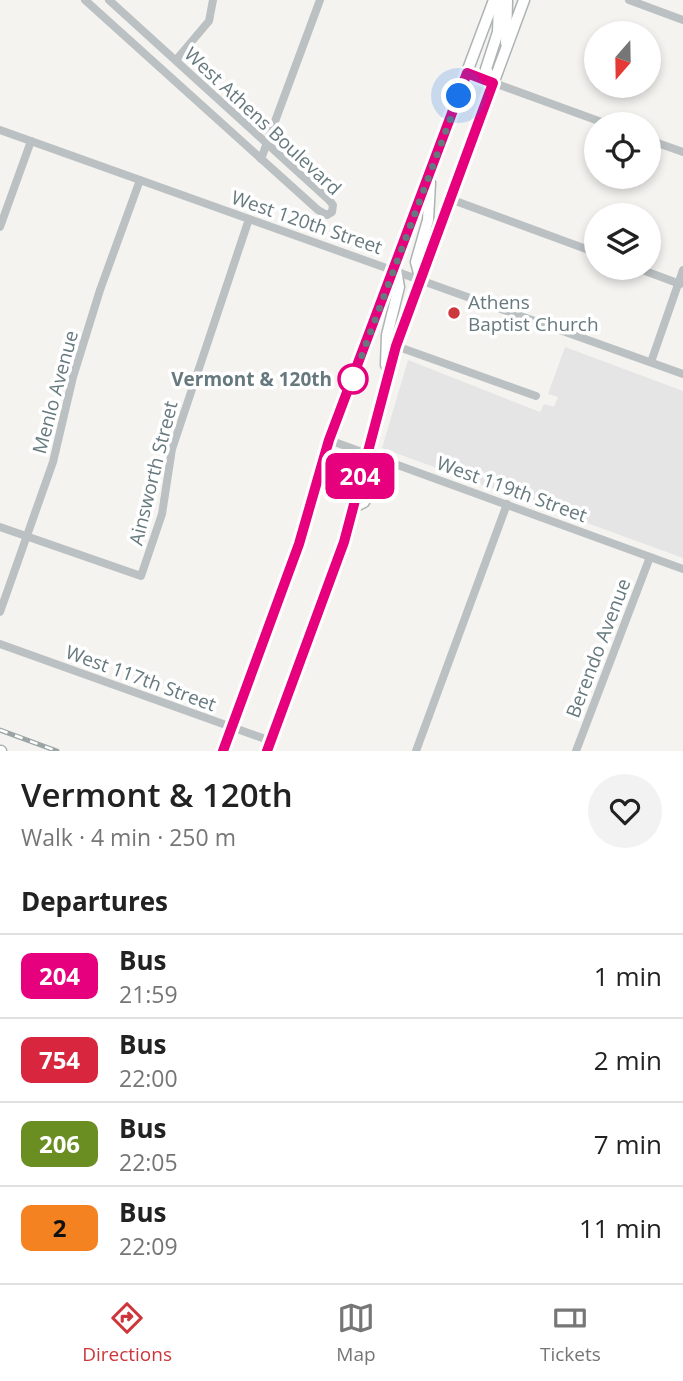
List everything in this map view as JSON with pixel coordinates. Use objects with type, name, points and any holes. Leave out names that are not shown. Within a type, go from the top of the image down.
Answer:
[{"type":"main road","points":[[223,751],[299,544],[329,440],[497,0]]},
{"type":"main road","points":[[493,83],[486,69],[498,32],[497,0]]},
{"type":"main road","points":[[506,47],[507,0]]},
{"type":"main road","points":[[269,746],[344,542],[396,346],[524,0]]},
{"type":"main road","points":[[420,277],[416,262],[428,220],[429,177]]},
{"type":"main road","points":[[386,376],[387,335],[398,289],[395,269]]},
{"type":"main road","points":[[352,508],[365,502],[383,459]]},
{"type":"street","name":"West Athens Boulevard","points":[[85,0],[323,213],[332,212],[333,205],[329,200],[109,0]]},
{"type":"street","points":[[176,60],[209,21],[213,0]]},
{"type":"street","points":[[261,159],[320,0]]},
{"type":"street","points":[[629,0],[683,20]]},
{"type":"street","points":[[119,30],[130,19]]},
{"type":"street","points":[[467,73],[584,116]]},
{"type":"street","name":"West 120th Street","points":[[0,130],[420,277],[683,374]]},
{"type":"street","points":[[0,227],[31,141]]},
{"type":"street","points":[[661,144],[683,152]]},
{"type":"street","name":"Menlo Avenue","points":[[0,612],[53,462],[73,377],[100,290],[140,180]]},
{"type":"street","points":[[450,199],[584,248]]},
{"type":"street","name":"Ainsworth Street","points":[[28,537],[141,576],[162,514],[172,449],[249,219]]},
{"type":"street","points":[[651,362],[681,284],[683,270]]},
{"type":"street","points":[[661,277],[681,284]]},
{"type":"street","points":[[396,346],[536,396]]},
{"type":"street","name":"West 119th Street","points":[[329,440],[683,569]]},
{"type":"street","points":[[416,751],[507,505]]},
{"type":"street","points":[[0,527],[28,537]]},
{"type":"street","name":"Berendo Avenue","points":[[576,751],[650,557]]},
{"type":"street","name":"West 117th Street","points":[[0,643],[232,727],[269,746]]},
{"type":"shaded area","points":[[565,347],[683,391],[683,558],[382,448],[408,360],[540,412],[544,404],[554,407],[558,397],[548,394]]},
{"type":"railway","points":[[0,730],[57,751]]},
{"type":"bus line","name":"204","points":[[223,751],[299,544],[329,440],[467,73],[493,83],[396,346],[344,542],[267,751]]},
{"type":"place","name":"Athens Baptist Church","points":[[454,313]]},
{"type":"place","name":"Vermont & 120th","points":[[353,379]]},
{"type":"route","points":[[353,379],[459,96]]}]
